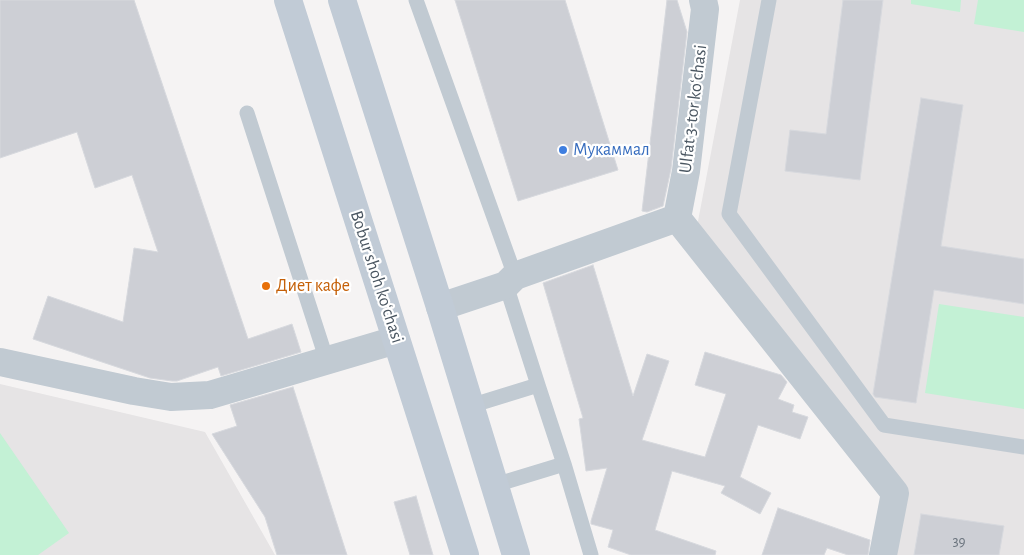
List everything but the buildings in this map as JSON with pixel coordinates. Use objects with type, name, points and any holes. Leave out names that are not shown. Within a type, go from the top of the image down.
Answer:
[{"type":"main road","name":"Bobur shoh koʻchasi","points":[[288,0],[465,555]]},
{"type":"main road","points":[[342,0],[440,307],[516,555]]},
{"type":"street","name":"Ulfat 3-tor koʻchasi","points":[[677,218],[686,171],[705,9],[703,0]]},
{"type":"street","points":[[440,307],[677,218],[895,493],[883,555]]},
{"type":"street","points":[[0,362],[171,397],[210,395],[396,340]]},
{"type":"lane","points":[[416,0],[510,281],[538,385],[591,555]]},
{"type":"lane","points":[[769,0],[730,214],[884,424],[1024,448]]},
{"type":"lane","points":[[247,113],[327,361]]},
{"type":"lane","points":[[470,406],[538,385]]},
{"type":"lane","points":[[495,485],[564,464]]},
{"type":"shaded area","points":[[740,0],[1024,0],[1024,555],[886,555],[897,486],[695,237]]},
{"type":"shaded area","points":[[0,384],[205,432],[275,555],[0,555]]},
{"type":"green space","points":[[911,0],[961,0],[960,12],[911,4]]},
{"type":"green space","points":[[978,0],[1024,0],[1024,32],[974,24]]},
{"type":"green space","points":[[939,304],[1024,317],[1024,409],[925,393]]},
{"type":"green space","points":[[0,433],[69,533],[38,555],[0,555]]},
{"type":"place","name":"Мукаммал","points":[[563,150]]},
{"type":"place","name":"Диет кафе","points":[[266,286]]}]
